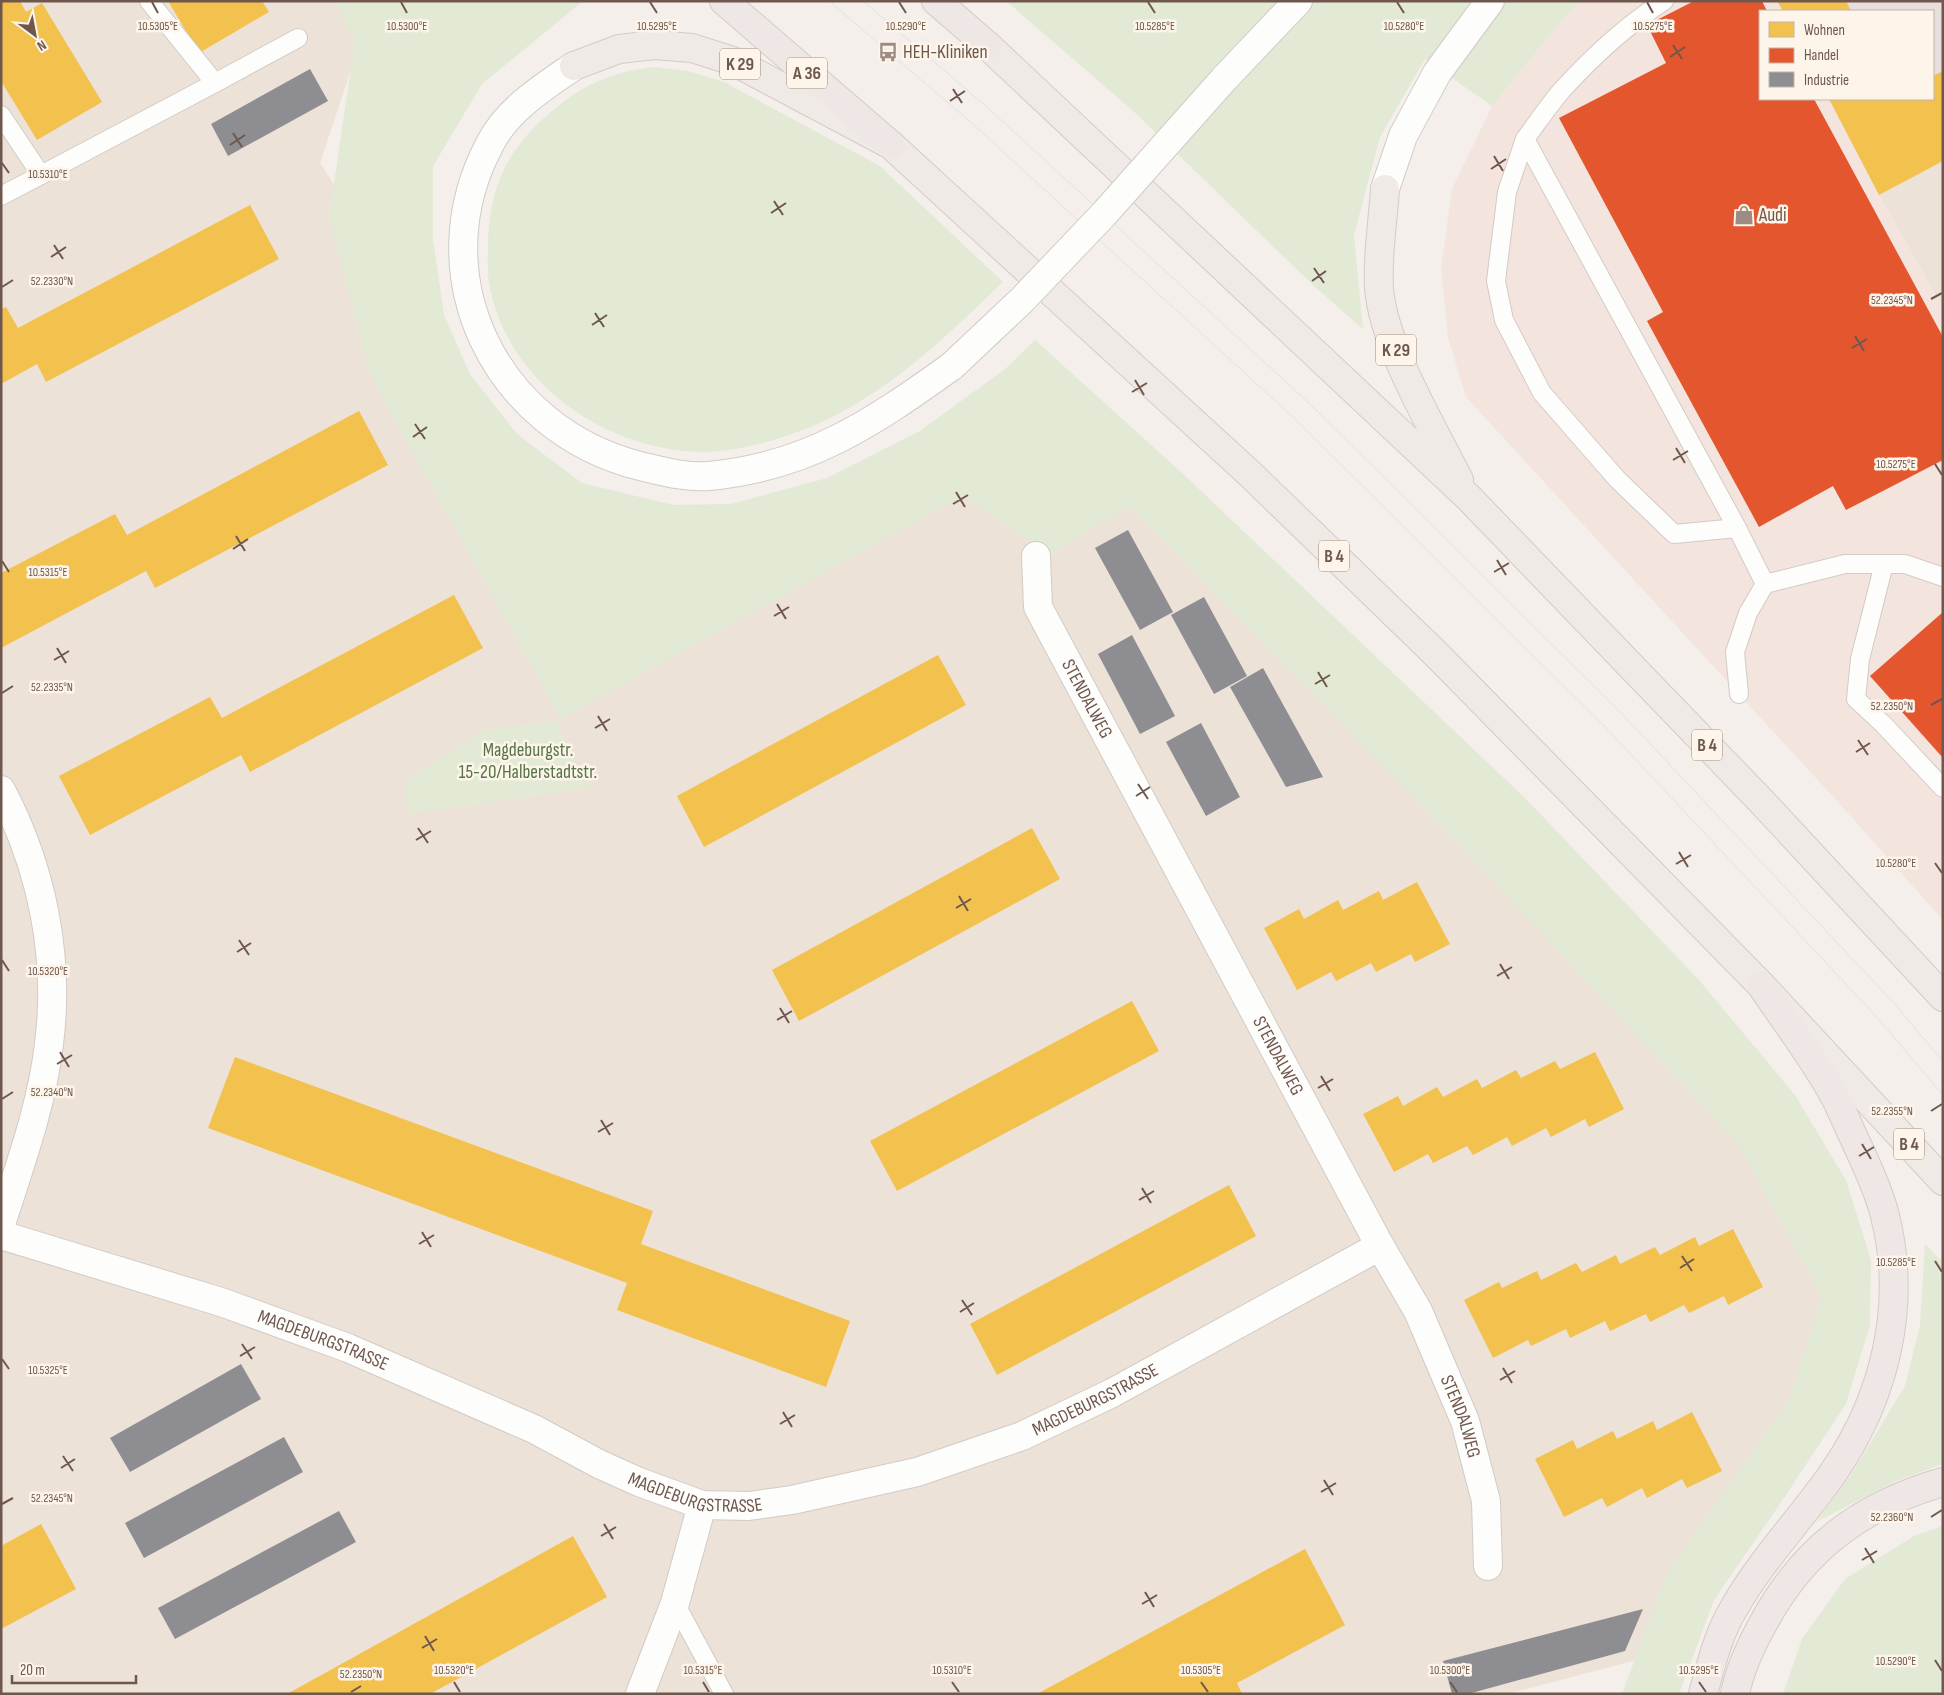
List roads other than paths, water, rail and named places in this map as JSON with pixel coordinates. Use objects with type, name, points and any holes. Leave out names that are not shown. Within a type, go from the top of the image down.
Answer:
[{"type":"highway","name":"A 36","points":[[724,1],[890,145]]},
{"type":"highway","name":"B 4","points":[[936,1],[988,46],[1468,497],[1763,803],[1943,997]]},
{"type":"highway","name":"K 29","points":[[574,66],[619,49],[655,45],[692,48],[733,61],[890,145]]},
{"type":"highway","name":"B 4","points":[[890,145],[1249,473],[1399,618],[1761,985],[1943,1181]]},
{"type":"highway","name":"K 29","points":[[1385,189],[1379,288],[1385,319],[1394,347],[1468,497]]},
{"type":"highway","points":[[1704,1694],[1716,1648],[1733,1609],[1762,1565],[1834,1472],[1862,1425],[1879,1384],[1890,1345],[1894,1301],[1892,1259],[1885,1221],[1869,1171],[1830,1088],[1761,985]]},
{"type":"highway","points":[[1735,1694],[1755,1637],[1778,1596],[1804,1562],[1839,1531],[1878,1506],[1943,1482]]},
{"type":"street","name":"K 29","points":[[574,66],[539,90],[514,114],[492,140],[478,169],[466,208],[464,249],[465,286],[474,320],[497,368],[526,402],[557,429],[590,449],[626,462],[666,472],[707,476],[756,469],[804,456],[856,431],[952,366],[1022,300],[1098,222],[1224,79],[1298,1]]},
{"type":"street","name":"K 29","points":[[1385,189],[1403,136],[1437,73],[1490,1]]},
{"type":"street","name":"STENDALWEG","points":[[1036,556],[1038,607],[1380,1246],[1418,1311],[1465,1421],[1486,1501],[1488,1566]]},
{"type":"street","points":[[1,790],[12,810],[39,886],[49,932],[53,986],[49,1044],[39,1095],[1,1224]]},
{"type":"street","name":"MAGDEBURGSTRASSE","points":[[1,1235],[221,1302],[348,1348],[534,1430],[599,1464],[639,1482],[702,1505],[748,1506],[792,1500],[917,1472],[1022,1436],[1112,1393],[1380,1246]]},
{"type":"street","points":[[640,1694],[676,1603],[702,1505]]},
{"type":"lane","points":[[149,1],[215,83]]},
{"type":"lane","points":[[1664,1],[1646,13],[1595,57],[1561,90],[1525,139],[1507,192],[1496,281],[1504,320],[1542,393],[1617,479],[1674,534],[1737,528]]},
{"type":"lane","points":[[1,196],[298,38]]},
{"type":"lane","points":[[1,115],[41,175]]},
{"type":"lane","points":[[1525,139],[1737,528],[1765,584]]},
{"type":"lane","points":[[1739,694],[1735,652],[1748,613],[1765,584],[1845,564],[1905,564],[1943,577]]},
{"type":"lane","points":[[1884,564],[1860,659],[1856,698],[1943,788]]},
{"type":"lane","points":[[676,1603],[724,1694]]},
{"type":"tram line","points":[[829,1],[974,125],[1295,419],[1607,729],[1875,1015],[1943,1095]]},
{"type":"tram line","points":[[863,1],[988,108],[1310,404],[1623,715],[1891,1000],[1943,1061]]},
{"type":"place","name":"HEH-Kliniken","points":[[888,52]]},
{"type":"place","name":"Audi","points":[[1744,215]]},
{"type":"park label","name":"Magdeburgstr. 15-20/Halberstadtstr.","points":[[528,761]]}]
